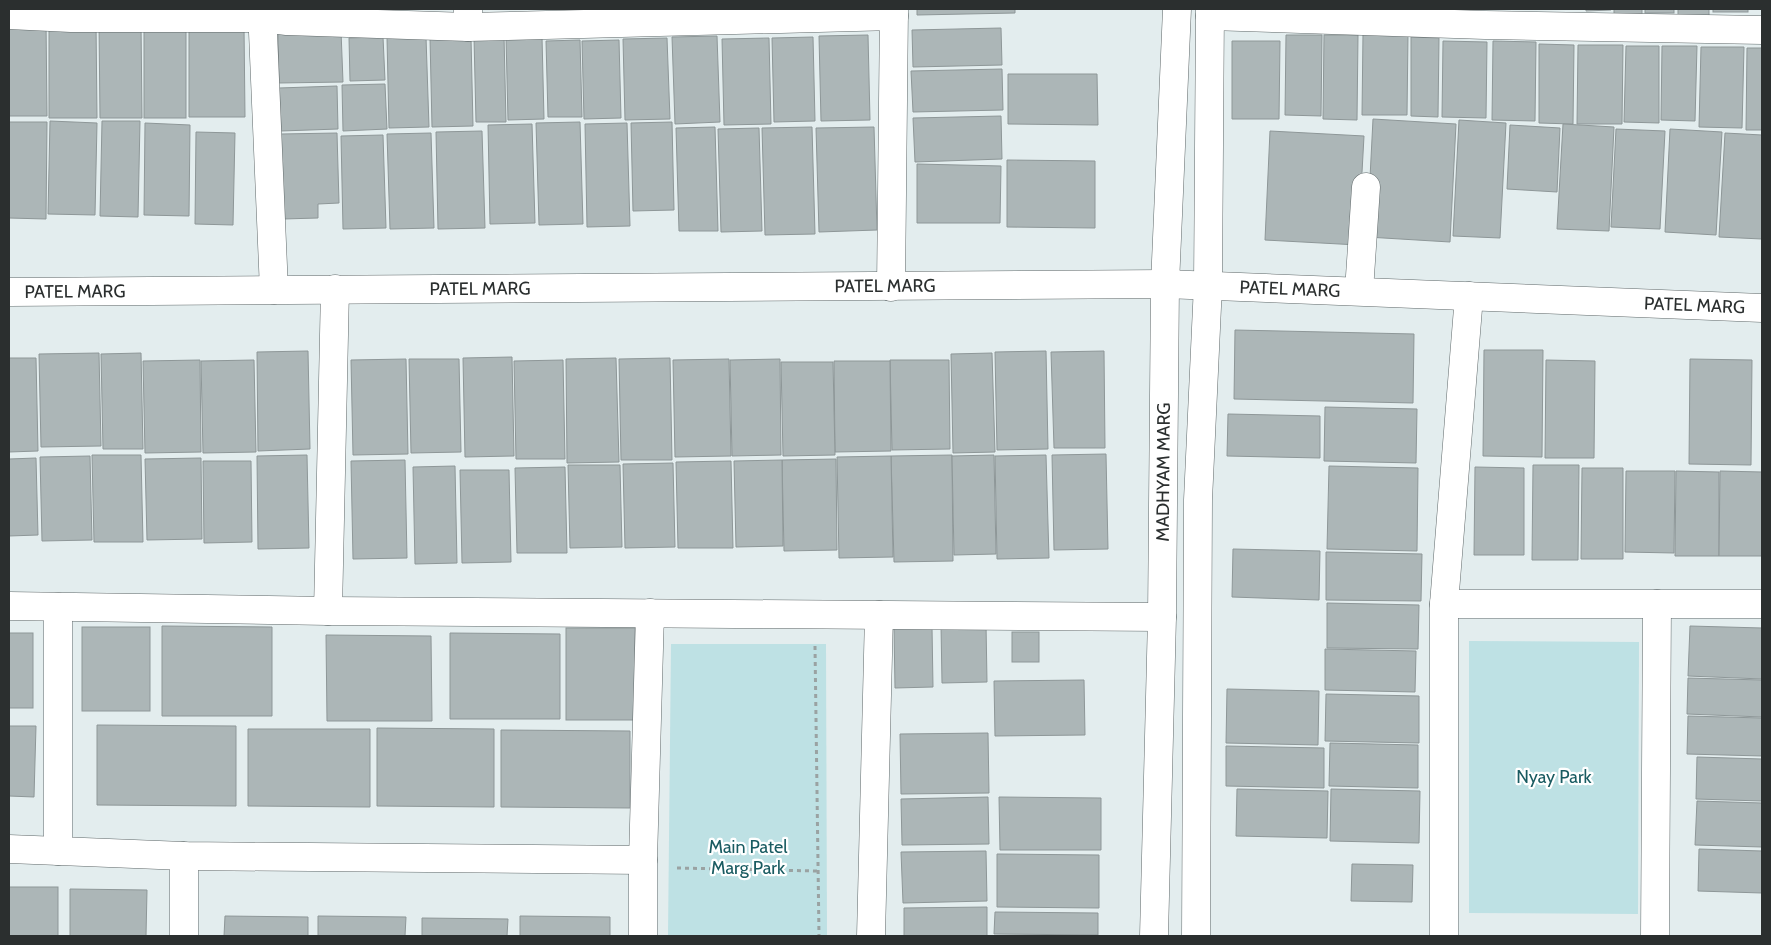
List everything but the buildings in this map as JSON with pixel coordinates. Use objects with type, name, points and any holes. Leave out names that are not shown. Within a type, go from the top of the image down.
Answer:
[{"type":"street","name":"MADHYAM MARG","points":[[1154,936],[1162,617],[1165,284],[1177,9]]},
{"type":"street","name":"MADHYAM MARG","points":[[1196,936],[1198,500],[1208,285],[1210,12]]},
{"type":"street","points":[[1210,12],[1485,17],[1762,30]]},
{"type":"street","points":[[9,15],[71,13],[262,14],[287,22],[894,13],[891,287]]},
{"type":"street","points":[[262,14],[274,290]]},
{"type":"street","points":[[1359,291],[1366,187]]},
{"type":"street","name":"PATEL MARG","points":[[9,292],[1165,284],[1762,308]]},
{"type":"street","points":[[328,611],[335,289]]},
{"type":"street","points":[[1444,936],[1444,604],[1469,296]]},
{"type":"street","points":[[1444,604],[1762,604]]},
{"type":"street","points":[[1655,936],[1657,604]]},
{"type":"street","points":[[9,606],[328,611],[1162,617]]},
{"type":"street","points":[[58,607],[58,851]]},
{"type":"street","points":[[643,936],[643,860],[650,613]]},
{"type":"street","points":[[871,936],[879,615]]},
{"type":"street","points":[[9,849],[184,856],[643,860]]},
{"type":"street","points":[[184,856],[184,936]]},
{"type":"path","points":[[815,646],[819,936]]},
{"type":"path","points":[[677,868],[818,871]]},
{"type":"green space","name":"Nyay Park","points":[[1469,641],[1639,642],[1638,914],[1469,913]]},
{"type":"green space","name":"Main Patel Marg Park","points":[[671,644],[826,644],[827,936],[668,936]]}]
